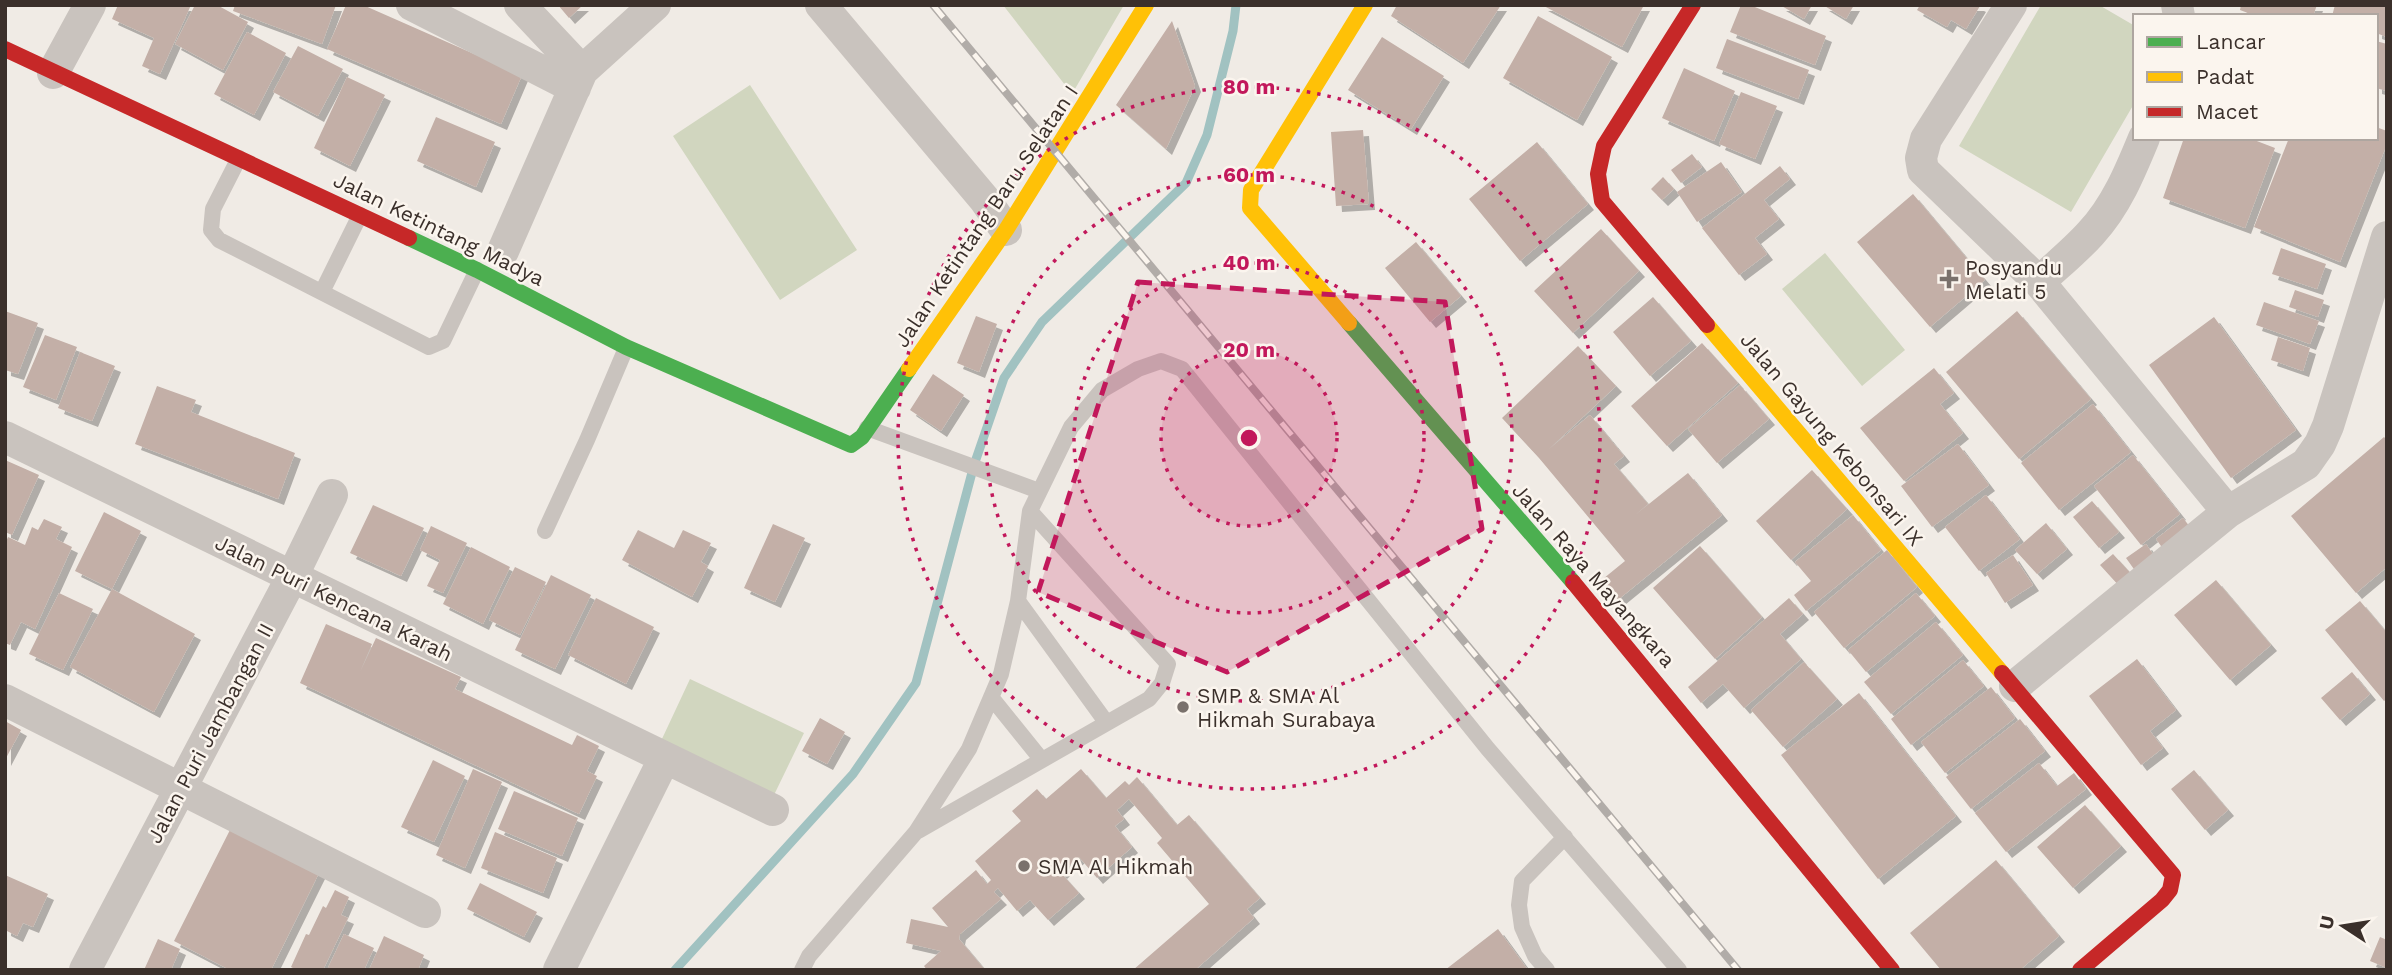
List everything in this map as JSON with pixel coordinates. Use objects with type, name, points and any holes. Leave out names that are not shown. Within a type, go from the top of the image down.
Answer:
[{"type":"street","points":[[53,73],[90,5]]},
{"type":"street","points":[[412,5],[578,80]]},
{"type":"street","points":[[520,5],[578,80]]},
{"type":"street","points":[[503,251],[578,80],[655,5]]},
{"type":"street","points":[[821,5],[985,200],[1006,230]]},
{"type":"street","name":"Jalan Ketintang Baru Selatan I","points":[[855,445],[1006,230],[1146,5]]},
{"type":"street","name":"Jalan Raya Mayangkara","points":[[1365,5],[1251,190],[1248,203],[1254,216],[1617,633],[1892,970]]},
{"type":"street","name":"Jalan Gayung Kebonsari IX","points":[[1693,5],[1604,146],[1597,180],[1602,201],[2015,685],[2173,875],[2170,890],[2162,900],[2080,970]]},
{"type":"street","points":[[2011,5],[1926,139],[1921,163],[1923,170],[2039,282],[2228,512]]},
{"type":"street","name":"Jalan Ketintang Madya","points":[[5,49],[477,270],[626,347],[855,445]]},
{"type":"street","points":[[2039,282],[2091,234],[2106,214],[2127,178],[2143,140]]},
{"type":"street","points":[[2015,685],[2228,512],[2306,464],[2328,426],[2387,237]]},
{"type":"street","name":"Jalan Puri Kencana Karah","points":[[5,436],[773,810]]},
{"type":"street","name":"Jalan Puri Jambangan II","points":[[85,970],[292,577],[332,495]]},
{"type":"street","points":[[5,700],[425,912]]},
{"type":"street","points":[[559,970],[664,759]]},
{"type":"lane","points":[[239,158],[213,209],[211,230],[219,240],[429,347],[443,341],[477,270]]},
{"type":"lane","points":[[322,292],[360,215]]},
{"type":"lane","points":[[545,531],[626,347]]},
{"type":"lane","points":[[802,970],[809,956],[916,832],[969,749],[1000,674],[1018,601],[1030,511],[1071,426],[1102,390],[1138,369],[1161,361],[1182,369],[1488,749],[1679,970]]},
{"type":"lane","points":[[867,428],[1039,491]]},
{"type":"lane","points":[[916,832],[1149,699],[1163,684],[1168,664],[1030,511]]},
{"type":"lane","points":[[1018,601],[1106,722]]},
{"type":"lane","points":[[990,697],[1041,759]]},
{"type":"lane","points":[[1547,970],[1535,956],[1522,927],[1520,893],[1522,881],[1565,837]]},
{"type":"highlighted area","points":[[1138,282],[1445,302],[1482,529],[1227,672],[1038,592]]},
{"type":"green space","points":[[1003,5],[1124,5],[1072,94]]},
{"type":"green space","points":[[2041,5],[2099,5],[2133,25],[2133,105],[2071,212],[1959,146]]},
{"type":"green space","points":[[750,85],[857,250],[780,300],[673,136]]},
{"type":"green space","points":[[1825,253],[1905,350],[1862,386],[1782,289]]},
{"type":"green space","points":[[690,679],[804,733],[774,795],[661,741]]},
{"type":"building","points":[[118,5],[191,5],[160,74],[142,66],[154,38],[112,19]]},
{"type":"building","points":[[195,5],[217,5],[248,22],[223,70],[175,44]]},
{"type":"building","points":[[235,5],[336,5],[322,44],[233,11]]},
{"type":"building","points":[[346,5],[363,5],[522,75],[501,124],[327,49]]},
{"type":"building","points":[[558,5],[583,5],[569,18]]},
{"type":"building","points":[[1397,5],[1501,5],[1463,63],[1391,16]]},
{"type":"building","points":[[1542,5],[1644,5],[1622,47]]},
{"type":"building","points":[[1741,5],[1750,5],[1826,36],[1815,65],[1730,32]]},
{"type":"building","points":[[1780,5],[1812,5],[1804,19]]},
{"type":"building","points":[[1823,5],[1854,5],[1846,19]]},
{"type":"building","points":[[1920,5],[1980,6],[1966,29],[1951,20],[1947,27],[1917,10]]},
{"type":"building","points":[[2241,5],[2317,5],[2314,14],[2251,14],[2240,10]]},
{"type":"building","points":[[2335,5],[2387,5],[2387,37],[2378,34],[2378,14],[2333,14]]},
{"type":"building","points":[[1538,16],[1612,57],[1577,120],[1503,78]]},
{"type":"building","points":[[1172,21],[1195,86],[1166,149],[1116,105]]},
{"type":"building","points":[[247,32],[286,53],[254,115],[214,94]]},
{"type":"building","points":[[1382,37],[1444,76],[1411,129],[1348,90]]},
{"type":"building","points":[[1727,39],[1809,70],[1798,99],[1716,68]]},
{"type":"building","points":[[2378,42],[2387,44],[2387,91],[2378,89]]},
{"type":"building","points":[[298,46],[343,69],[318,116],[273,92]]},
{"type":"building","points":[[1684,68],[1735,91],[1714,141],[1662,118]]},
{"type":"building","points":[[347,77],[385,95],[350,166],[314,148]]},
{"type":"building","points":[[1741,92],[1777,106],[1755,159],[1719,144]]},
{"type":"building","points":[[436,117],[495,142],[476,187],[417,161]]},
{"type":"building","points":[[2378,128],[2387,131],[2387,144],[2340,262],[2254,227],[2288,140],[2378,140]]},
{"type":"building","points":[[1363,130],[1369,204],[1336,206],[1331,132]]},
{"type":"building","points":[[2183,140],[2254,140],[2275,148],[2245,228],[2163,198]]},
{"type":"building","points":[[1537,142],[1588,204],[1520,261],[1469,199]]},
{"type":"building","points":[[1692,154],[1702,167],[1681,183],[1671,170]]},
{"type":"building","points":[[1721,162],[1742,192],[1697,222],[1677,192]]},
{"type":"building","points":[[1780,166],[1790,179],[1764,200],[1779,219],[1755,238],[1767,254],[1739,275],[1702,228]]},
{"type":"building","points":[[1663,177],[1674,189],[1662,200],[1651,189]]},
{"type":"building","points":[[1913,194],[1985,280],[1930,327],[1857,242]]},
{"type":"building","points":[[1601,229],[1639,271],[1573,333],[1534,291]]},
{"type":"building","points":[[1416,242],[1461,296],[1430,322],[1385,268]]},
{"type":"building","points":[[2281,248],[2326,264],[2317,289],[2272,274]]},
{"type":"building","points":[[2295,290],[2324,300],[2318,317],[2289,307]]},
{"type":"building","points":[[1653,297],[1691,341],[1650,376],[1613,332]]},
{"type":"building","points":[[2264,302],[2319,321],[2310,344],[2256,325]]},
{"type":"building","points":[[5,311],[38,323],[18,374],[5,370]]},
{"type":"building","points":[[2017,311],[2091,399],[2019,459],[1946,372]]},
{"type":"building","points":[[976,316],[997,324],[979,372],[957,363]]},
{"type":"building","points":[[2214,317],[2296,430],[2231,478],[2149,365]]},
{"type":"building","points":[[45,335],[77,347],[56,400],[23,387]]},
{"type":"building","points":[[2278,337],[2310,348],[2303,371],[2271,360]]},
{"type":"building","points":[[1702,343],[1738,383],[1667,446],[1631,406]]},
{"type":"building","points":[[1578,346],[1616,386],[1549,449],[1590,415],[1624,456],[1614,464],[1648,504],[1635,515],[1688,473],[1722,515],[1614,603],[1598,583],[1625,561],[1502,418]]},
{"type":"building","points":[[80,352],[115,366],[92,421],[58,408]]},
{"type":"building","points":[[1934,368],[1954,393],[1940,404],[1963,433],[1904,481],[1860,428]]},
{"type":"building","points":[[933,374],[964,395],[941,431],[910,410]]},
{"type":"building","points":[[1740,385],[1769,419],[1717,463],[1688,429]]},
{"type":"building","points":[[157,386],[196,400],[191,412],[295,453],[278,499],[135,444]]},
{"type":"building","points":[[2093,404],[2131,452],[2059,510],[2021,463]]},
{"type":"building","points":[[2384,437],[2387,440],[2387,567],[2356,593],[2291,516]]},
{"type":"building","points":[[1958,444],[1989,485],[1932,527],[1901,486]]},
{"type":"building","points":[[2133,455],[2180,514],[2141,545],[2094,486]]},
{"type":"building","points":[[5,460],[39,475],[12,535],[5,532]]},
{"type":"building","points":[[1812,470],[1847,509],[1791,560],[1756,521]]},
{"type":"building","points":[[1986,495],[2020,539],[1979,571],[1945,527]]},
{"type":"building","points":[[2092,501],[2119,532],[2099,548],[2073,517]]},
{"type":"building","points":[[373,505],[424,528],[401,576],[350,553]]},
{"type":"building","points":[[104,512],[141,531],[112,589],[75,571]]},
{"type":"building","points":[[1853,515],[1881,550],[1806,611],[1794,595],[1811,581],[1795,562]]},
{"type":"building","points":[[2183,518],[2194,532],[2166,553],[2156,539]]},
{"type":"building","points":[[44,519],[62,527],[56,539],[72,547],[35,629],[21,622],[10,645],[5,643],[5,544],[8,537],[25,545],[32,527],[38,530]]},
{"type":"building","points":[[2046,523],[2067,549],[2037,574],[2015,550]]},
{"type":"building","points":[[773,524],[805,538],[775,602],[744,588]]},
{"type":"building","points":[[431,526],[467,543],[443,593],[427,586],[440,560],[420,550]]},
{"type":"building","points":[[638,530],[674,548],[683,530],[711,543],[701,562],[708,566],[692,597],[622,560]]},
{"type":"building","points":[[2146,544],[2155,557],[2136,572],[2126,558]]},
{"type":"building","points":[[1700,546],[1762,617],[1715,659],[1653,588]]},
{"type":"building","points":[[471,547],[510,567],[483,624],[443,604]]},
{"type":"building","points":[[1887,550],[1917,587],[1844,648],[1814,612]]},
{"type":"building","points":[[2113,554],[2134,577],[2121,588],[2100,565]]},
{"type":"building","points":[[2013,555],[2033,585],[2005,603],[1986,573]]},
{"type":"building","points":[[515,567],[546,582],[520,635],[489,620]]},
{"type":"building","points":[[551,575],[591,595],[555,669],[515,650]]},
{"type":"building","points":[[2216,580],[2271,645],[2230,680],[2174,615]]},
{"type":"building","points":[[112,589],[195,634],[154,712],[70,667]]},
{"type":"building","points":[[59,593],[93,609],[63,670],[29,654]]},
{"type":"building","points":[[1916,593],[1935,616],[1866,672],[1848,650]]},
{"type":"building","points":[[596,598],[654,627],[626,684],[568,655]]},
{"type":"building","points":[[1789,598],[1803,614],[1780,634],[1801,659],[1744,708],[1723,684],[1701,703],[1688,687]]},
{"type":"building","points":[[2360,601],[2387,633],[2387,698],[2384,701],[2325,630]]},
{"type":"building","points":[[1936,622],[1963,655],[1891,714],[1864,682]]},
{"type":"building","points":[[326,624],[372,644],[360,672],[376,638],[461,677],[455,689],[572,745],[577,735],[599,746],[587,771],[597,776],[579,814],[300,683]]},
{"type":"building","points":[[2137,659],[2176,710],[2150,731],[2163,748],[2141,765],[2089,696]]},
{"type":"building","points":[[1963,660],[1984,686],[1911,745],[1891,719]]},
{"type":"building","points":[[1804,662],[1837,699],[1783,747],[1751,710]]},
{"type":"building","points":[[2352,672],[2370,694],[2340,720],[2321,698]]},
{"type":"building","points":[[1991,687],[2015,718],[1945,773],[1921,742]]},
{"type":"building","points":[[1859,693],[1956,816],[1878,879],[1781,755]]},
{"type":"building","points":[[820,718],[845,732],[827,764],[802,751]]},
{"type":"building","points":[[2020,719],[2045,751],[1971,809],[1946,777]]},
{"type":"building","points":[[5,721],[21,730],[5,760]]},
{"type":"building","points":[[433,760],[465,776],[434,842],[401,827]]},
{"type":"building","points":[[2039,763],[2057,786],[2074,773],[2086,789],[2006,852],[1975,813]]},
{"type":"building","points":[[473,769],[502,782],[465,868],[436,855]]},
{"type":"building","name":"SMA Al Hikmah","points":[[1081,769],[1106,798],[1125,781],[1129,785],[1137,777],[1177,825],[1189,815],[1260,898],[1247,909],[1254,918],[1195,970],[1133,970],[1209,904],[1157,843],[1162,838],[1129,799],[1117,810],[1124,819],[1115,826],[1132,847],[1097,878],[1079,857],[1061,873],[1079,893],[1048,920],[1030,900],[1017,911],[998,888],[994,892],[1001,899],[960,934],[959,939],[985,970],[927,970],[924,966],[941,951],[906,943],[911,919],[948,927],[932,908],[976,870],[987,884],[991,880],[975,861],[1021,821],[1012,811],[1037,789],[1046,799]]},
{"type":"building","points":[[2194,770],[2228,810],[2205,830],[2171,789]]},
{"type":"building","points":[[514,791],[578,818],[562,856],[498,829]]},
{"type":"building","points":[[2085,805],[2121,846],[2073,888],[2037,847]]},
{"type":"building","points":[[235,820],[323,865],[271,970],[230,970],[174,941]]},
{"type":"building","points":[[495,832],[557,858],[543,893],[481,868]]},
{"type":"building","points":[[1996,860],[2059,936],[2020,970],[1941,970],[1910,933]]},
{"type":"building","points":[[5,875],[48,894],[33,927],[23,923],[17,936],[5,930]]},
{"type":"building","points":[[480,883],[537,912],[524,937],[467,909]]},
{"type":"building","points":[[335,890],[349,897],[341,915],[348,918],[323,970],[297,970],[291,967],[306,934],[309,935],[323,906],[326,908]]},
{"type":"building","points":[[1498,929],[1528,970],[1445,970]]},
{"type":"building","points":[[344,934],[374,948],[364,970],[327,970]]},
{"type":"building","points":[[384,936],[424,955],[418,970],[369,970]]},
{"type":"building","points":[[2380,937],[2387,940],[2387,968],[2370,961]]},
{"type":"building","points":[[158,939],[180,949],[171,970],[144,970]]},
{"type":"waterway","points":[[675,970],[853,774],[916,683],[974,465],[1004,378],[1042,322],[1186,183],[1207,135],[1233,31],[1236,5]]},
{"type":"railway","points":[[933,5],[1738,970]]},
{"type":"traffic: fast","points":[[409,238],[626,347],[851,445],[862,437],[909,369]]},
{"type":"traffic: fast","points":[[1349,323],[1573,582]]},
{"type":"traffic: slow","points":[[909,369],[1006,230],[1146,5]]},
{"type":"traffic: slow","points":[[1349,323],[1250,208],[1251,190],[1365,5]]},
{"type":"traffic: slow","points":[[1707,325],[2002,673]]},
{"type":"traffic: jam","points":[[1693,5],[1604,146],[1598,174],[1602,201],[1707,325]]},
{"type":"traffic: jam","points":[[5,49],[409,238]]},
{"type":"traffic: jam","points":[[1573,582],[1892,970]]},
{"type":"traffic: jam","points":[[2002,673],[2173,875],[2170,890],[2162,900],[2080,970]]},
{"type":"place","name":"Posyandu Melati 5","points":[[1949,279]]},
{"type":"place","name":"SMP & SMA Al Hikmah Surabaya","points":[[1183,707]]},
{"type":"place","name":"SMA Al Hikmah","points":[[1024,866]]}]
